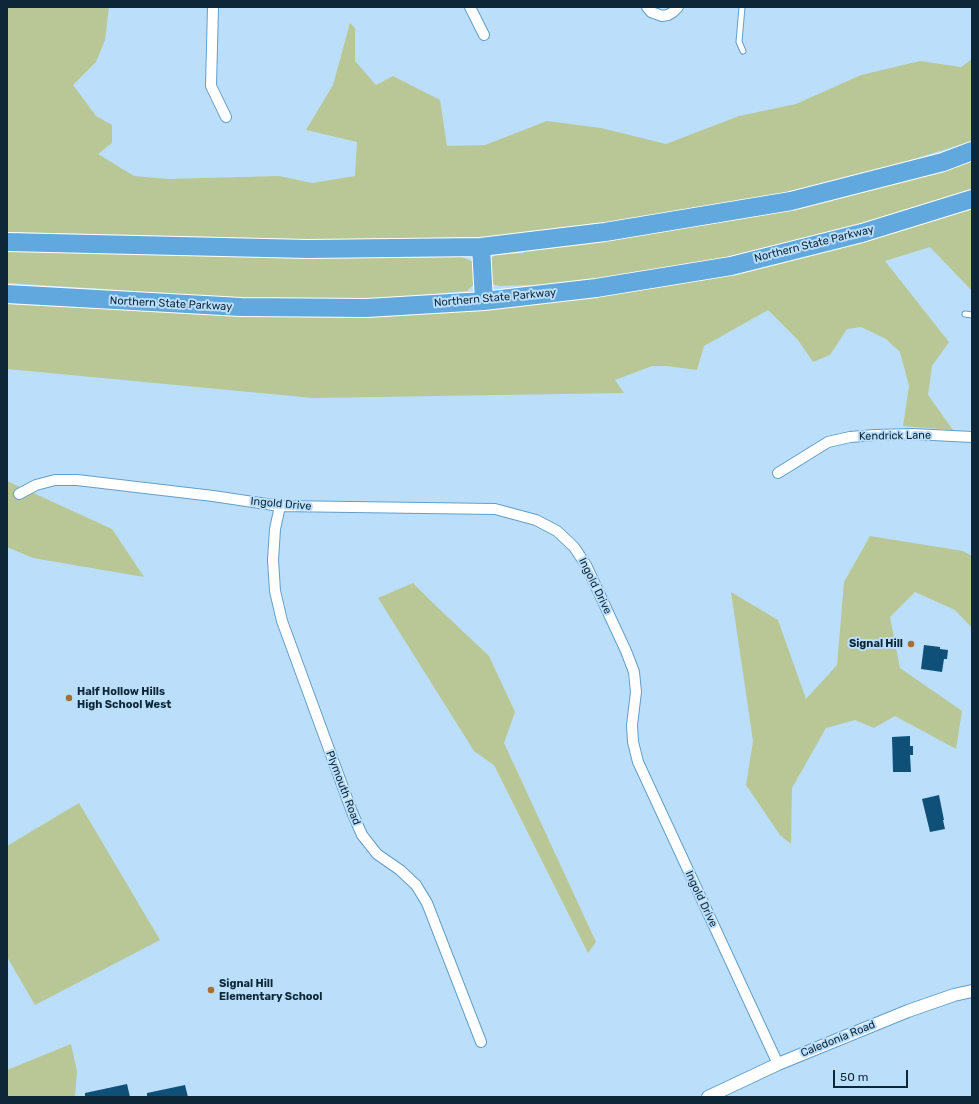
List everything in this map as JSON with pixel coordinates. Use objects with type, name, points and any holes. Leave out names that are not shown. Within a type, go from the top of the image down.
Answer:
[{"type":"highway","points":[[7,242],[308,249],[481,247],[605,232],[791,201],[943,162],[972,151]]},
{"type":"highway","name":"Northern State Parkway","points":[[7,294],[242,307],[367,308],[484,301],[596,288],[732,266],[862,233],[972,199]]},
{"type":"highway","points":[[481,247],[484,301]]},
{"type":"street","points":[[213,7],[211,86],[226,117]]},
{"type":"street","points":[[470,7],[484,34]]},
{"type":"street","points":[[647,7],[651,12],[662,16],[674,12],[678,7]]},
{"type":"street","name":"Kendrick Lane","points":[[778,473],[828,442],[850,437],[875,434],[913,434],[972,437]]},
{"type":"street","name":"Ingold Drive","points":[[19,494],[36,485],[55,480],[77,480],[213,496],[280,506],[495,509],[536,520],[557,531],[574,547],[589,572],[626,651],[634,672],[636,692],[632,736],[638,762],[778,1064]]},
{"type":"street","name":"Plymouth Road","points":[[280,506],[275,529],[273,560],[275,591],[282,621],[352,812],[362,835],[377,854],[400,870],[416,885],[427,902],[481,1042]]},
{"type":"street","name":"Caledonia Road","points":[[708,1097],[778,1064],[908,1011],[954,995],[972,991]]},
{"type":"lane","points":[[742,7],[739,42],[744,50]]},
{"type":"lane","points":[[965,314],[972,315]]},
{"type":"green space","points":[[7,7],[109,7],[105,40],[96,62],[73,85],[96,116],[112,125],[112,143],[98,154],[134,176],[168,179],[279,176],[312,183],[355,176],[357,142],[306,130],[333,85],[350,23],[355,28],[355,61],[376,85],[393,76],[440,100],[447,146],[485,145],[547,121],[601,128],[666,144],[739,116],[796,104],[861,75],[920,61],[961,67],[972,59],[972,141],[853,178],[704,211],[521,236],[338,240],[7,232]]},
{"type":"green space","points":[[972,159],[972,190],[904,213],[773,248],[677,269],[560,284],[499,286],[492,284],[488,279],[489,260],[495,255],[523,253],[531,247],[632,236],[742,219],[839,196]]},
{"type":"green space","points":[[972,209],[972,291],[930,247],[885,261],[949,342],[932,366],[928,395],[953,430],[903,426],[909,386],[900,352],[886,339],[861,327],[847,329],[830,355],[813,362],[798,340],[768,310],[704,346],[697,370],[666,366],[652,366],[615,380],[624,393],[313,398],[7,369],[7,304],[193,313],[329,315],[473,311],[608,295],[728,273],[858,243]]},
{"type":"green space","points":[[7,247],[312,258],[462,257],[473,262],[476,282],[467,291],[421,295],[406,301],[261,304],[120,290],[7,283]]},
{"type":"green space","points":[[7,481],[112,529],[144,577],[33,558],[7,547]]},
{"type":"green space","points":[[870,536],[963,551],[972,556],[972,628],[955,610],[915,592],[890,617],[900,668],[962,711],[956,749],[895,716],[874,728],[855,720],[826,728],[792,788],[791,844],[780,835],[746,785],[753,741],[731,592],[778,620],[806,699],[837,665],[844,582]]},
{"type":"green space","points":[[413,583],[489,656],[515,712],[504,743],[596,942],[588,953],[494,765],[474,751],[378,598]]},
{"type":"green space","points":[[79,803],[160,940],[35,1005],[7,957],[7,846]]},
{"type":"green space","points":[[71,1044],[77,1071],[75,1097],[7,1097],[7,1070]]},
{"type":"building","points":[[924,645],[940,647],[940,649],[948,650],[947,659],[944,659],[942,672],[921,669]]},
{"type":"building","points":[[910,736],[910,746],[913,746],[913,755],[910,755],[911,772],[893,772],[892,737]]},
{"type":"building","points":[[939,795],[945,829],[930,832],[922,799]]},
{"type":"building","points":[[127,1084],[130,1097],[85,1097],[85,1093]]},
{"type":"building","points":[[185,1085],[188,1097],[147,1097],[147,1093]]},
{"type":"place","name":"Signal Hill","points":[[911,644]]},
{"type":"place","name":"Half Hollow Hills High School West","points":[[69,698]]},
{"type":"place","name":"Signal Hill Elementary School","points":[[211,990]]}]
